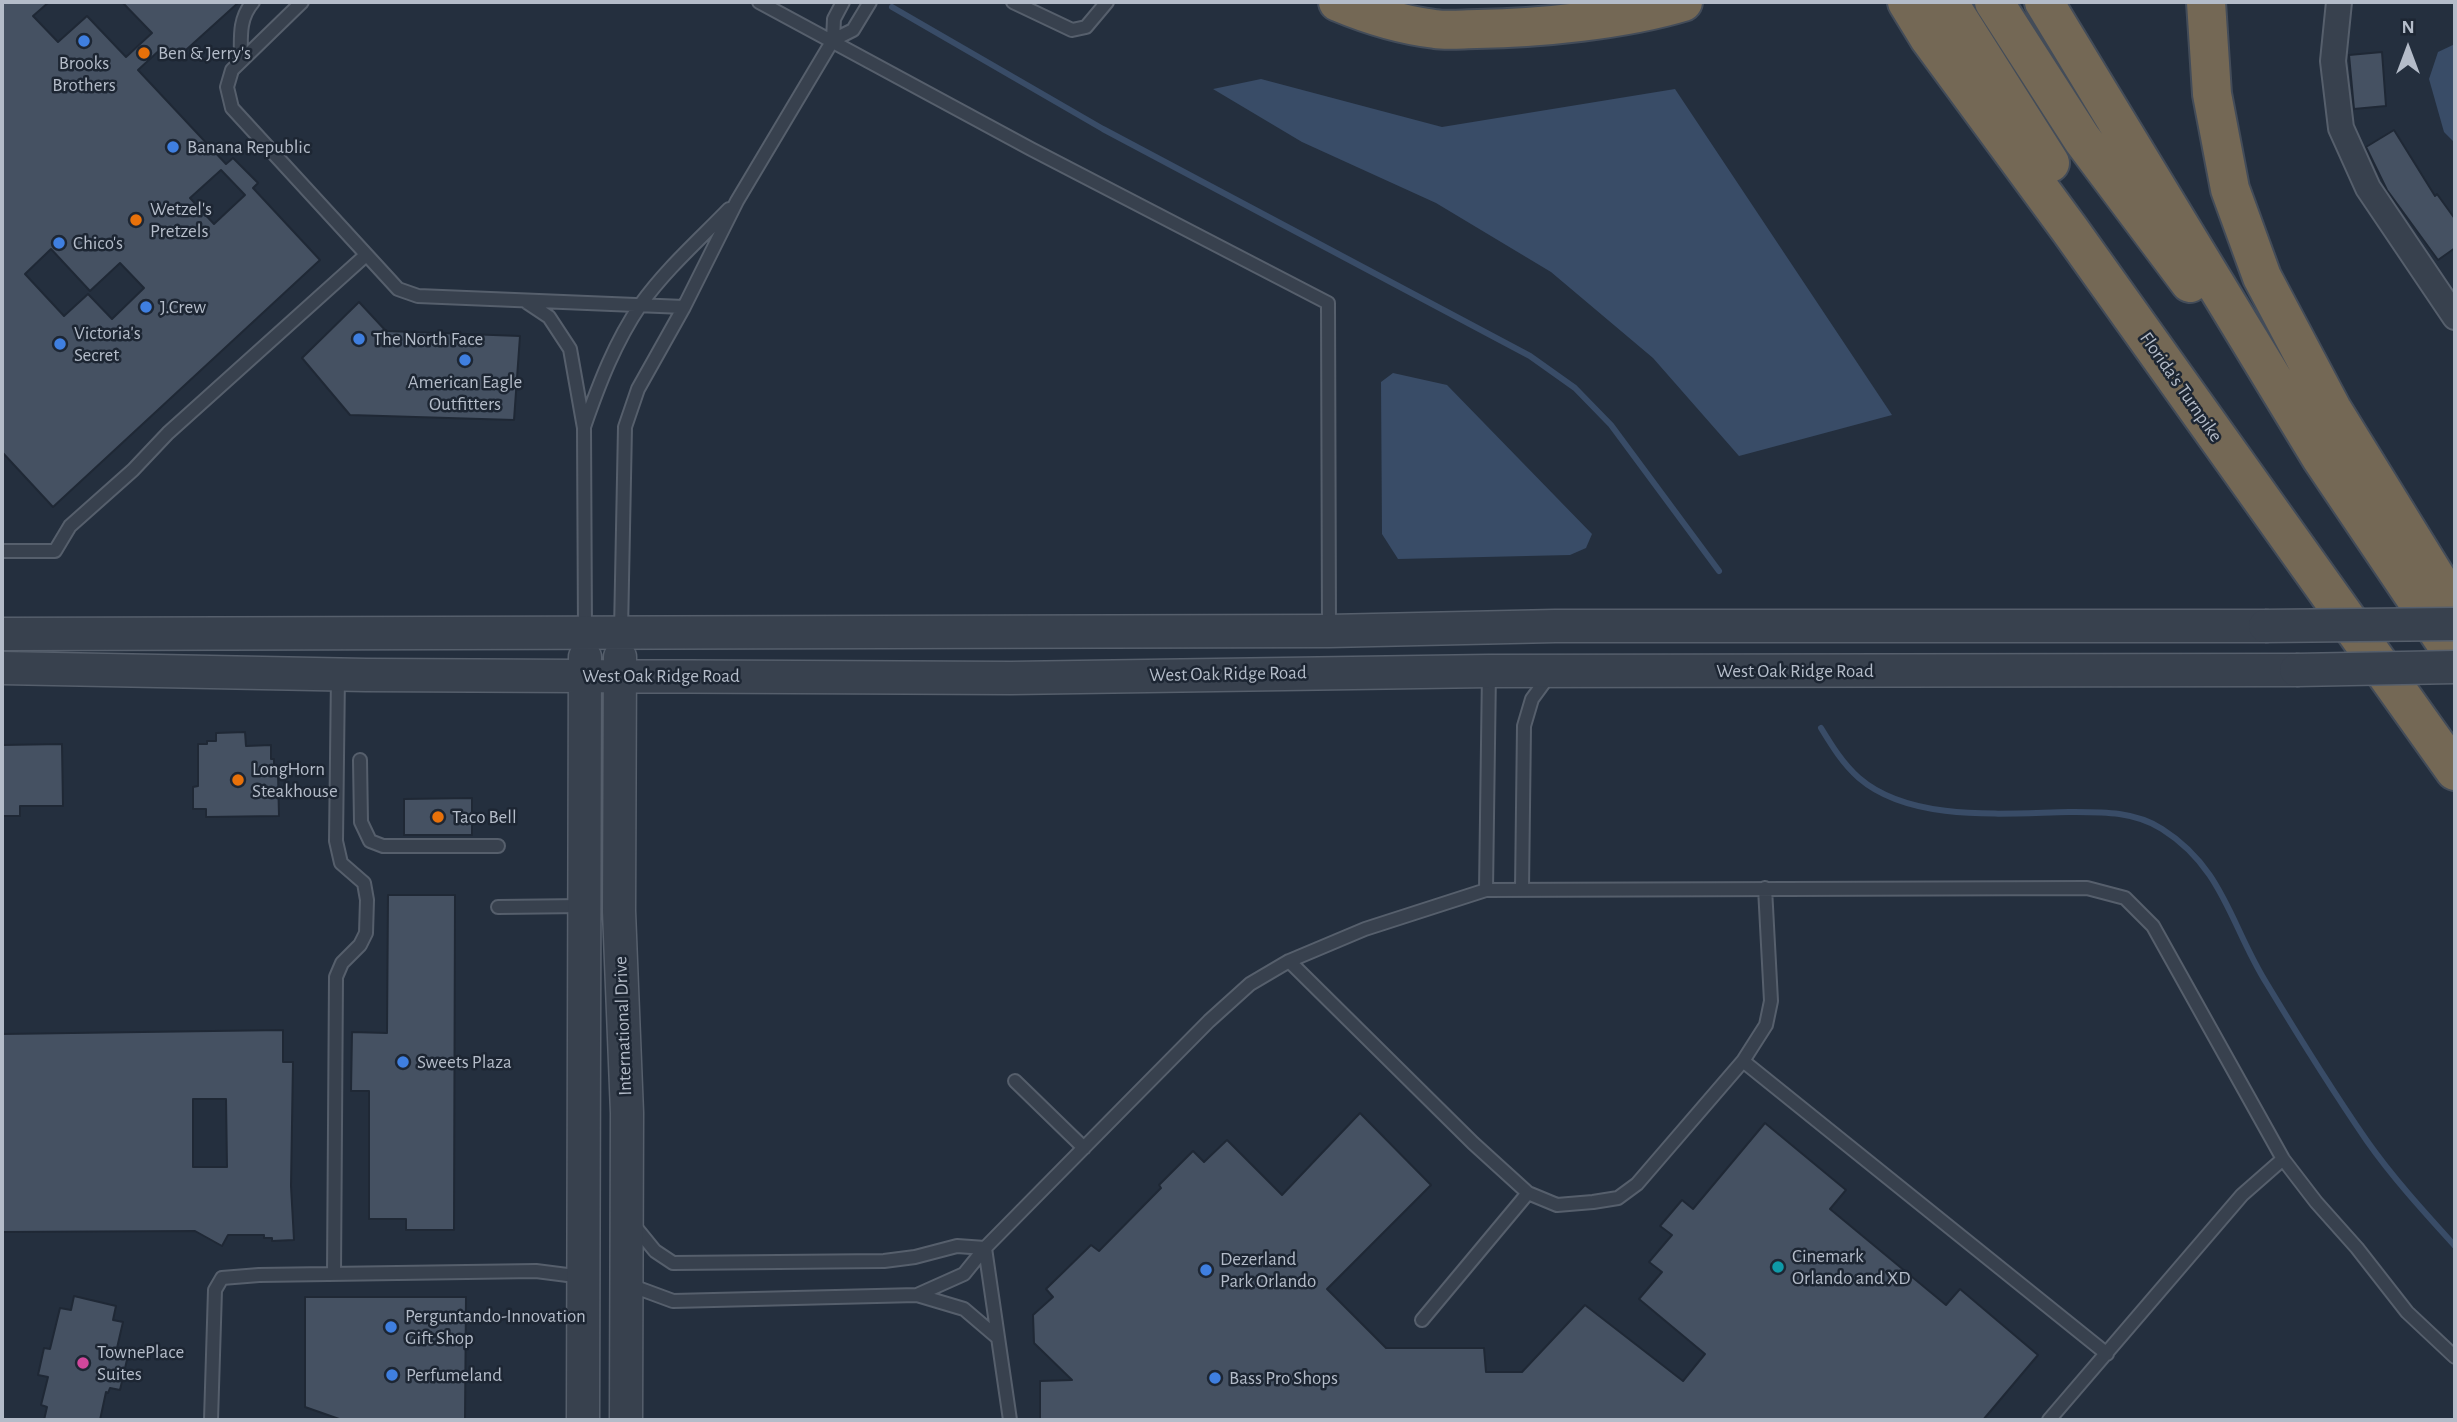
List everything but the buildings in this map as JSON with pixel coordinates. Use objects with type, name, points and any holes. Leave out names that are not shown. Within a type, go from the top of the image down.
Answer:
[{"type":"highway","points":[[1338,2],[1372,17],[1436,30],[1503,29],[1566,23],[1658,9],[1684,2]]},
{"type":"highway","name":"Florida's Turnpike","points":[[1905,2],[2455,771]]},
{"type":"highway","points":[[1948,2],[2261,499]]},
{"type":"highway","points":[[1994,2],[2081,139],[2321,458]]},
{"type":"highway","points":[[2044,2],[2321,458],[2455,657]]},
{"type":"highway","points":[[2206,2],[2212,94],[2230,189],[2262,277],[2332,409],[2440,584],[2455,651]]},
{"type":"street","points":[[2339,2],[2333,61],[2341,128],[2368,188],[2455,317]]},
{"type":"street","points":[[2,634],[1329,631],[1555,626],[2455,624]]},
{"type":"street","points":[[1489,671],[1501,656],[1518,643],[1555,626]]},
{"type":"street","name":"International Drive","points":[[583,1420],[585,632]]},
{"type":"street","name":"International Drive","points":[[621,632],[619,911],[627,1113],[626,1420]]},
{"type":"street","name":"West Oak Ridge Road","points":[[2,668],[620,677],[1011,678],[1489,671],[2296,670],[2455,667]]},
{"type":"street","points":[[584,1182],[598,1232],[608,1256],[627,1284]]},
{"type":"street","points":[[583,1277],[603,1300],[615,1326],[626,1368]]},
{"type":"lane","points":[[241,61],[244,12],[253,2]]},
{"type":"lane","points":[[302,2],[232,70],[227,87],[232,108],[385,276],[406,293],[684,307]]},
{"type":"lane","points":[[759,2],[1031,149],[1328,303],[1329,631]]},
{"type":"lane","points":[[621,632],[625,427],[638,389],[684,307],[737,201],[833,40],[834,19],[843,2]]},
{"type":"lane","points":[[833,40],[853,30],[870,2]]},
{"type":"lane","points":[[1013,2],[1072,30],[1086,27],[1107,2]]},
{"type":"lane","points":[[584,428],[604,371],[640,306],[663,276],[737,201]]},
{"type":"lane","points":[[2,551],[55,551],[70,526],[168,433],[366,255]]},
{"type":"lane","points":[[524,301],[549,317],[570,349],[584,428],[585,632]]},
{"type":"lane","points":[[1486,890],[1489,671]]},
{"type":"lane","points":[[1522,889],[1524,726],[1532,699],[1553,671]]},
{"type":"lane","points":[[334,1274],[336,977],[342,963],[360,945],[366,933],[367,900],[363,883],[341,863],[336,841],[338,674]]},
{"type":"lane","points":[[360,760],[361,822],[370,841],[383,846],[498,846]]},
{"type":"lane","points":[[1289,961],[1473,1143],[1528,1193],[1557,1205],[1618,1198],[1637,1184],[1743,1060],[1766,1025],[1771,1001],[1765,888]]},
{"type":"lane","points":[[917,1295],[964,1274],[985,1248],[1209,1021],[1250,984],[1289,961],[1366,929],[1486,890],[2087,888],[2124,898],[2153,926],[2283,1159],[2407,1312],[2455,1357]]},
{"type":"lane","points":[[498,907],[583,906]]},
{"type":"lane","points":[[1743,1060],[2107,1354]]},
{"type":"lane","points":[[1015,1081],[1084,1148]]},
{"type":"lane","points":[[2049,1420],[2242,1195],[2283,1159]]},
{"type":"lane","points":[[1422,1320],[1528,1193]]},
{"type":"lane","points":[[626,1216],[655,1251],[673,1263],[884,1261],[915,1257],[957,1246],[985,1248]]},
{"type":"lane","points":[[985,1248],[1010,1420]]},
{"type":"lane","points":[[211,1420],[215,1290],[222,1278],[536,1271],[583,1277]]},
{"type":"lane","points":[[627,1284],[673,1301],[917,1295],[964,1309],[998,1338]]},
{"type":"water","points":[[2455,44],[2455,143],[2444,132],[2429,79],[2438,52]]},
{"type":"water","points":[[1261,79],[1442,127],[1675,89],[1892,415],[1739,456],[1653,358],[1551,272],[1436,203],[1302,142],[1213,89]]},
{"type":"water","points":[[1393,373],[1447,385],[1592,534],[1586,548],[1570,555],[1398,559],[1382,534],[1381,382]]},
{"type":"waterway","points":[[892,7],[1103,129],[1530,356],[1575,388],[1611,425],[1719,571]]},
{"type":"waterway","points":[[1821,728],[1843,761],[1859,778],[1880,792],[1905,802],[1932,809],[1989,814],[2117,814],[2151,823],[2183,845],[2213,880],[2267,984],[2354,1122],[2398,1182],[2455,1246]]},
{"type":"place","name":"Brooks Brothers","points":[[84,41]]},
{"type":"place","name":"Ben & Jerry's","points":[[144,53]]},
{"type":"place","name":"Banana Republic","points":[[173,147]]},
{"type":"place","name":"Wetzel's Pretzels","points":[[136,220]]},
{"type":"place","name":"Chico's","points":[[59,243]]},
{"type":"place","name":"J.Crew","points":[[146,307]]},
{"type":"place","name":"The North Face","points":[[359,339]]},
{"type":"place","name":"Victoria's Secret","points":[[60,344]]},
{"type":"place","name":"American Eagle Outfitters","points":[[465,360]]},
{"type":"place","name":"LongHorn Steakhouse","points":[[238,780]]},
{"type":"place","name":"Taco Bell","points":[[438,817]]},
{"type":"place","name":"Sweets Plaza","points":[[403,1062]]},
{"type":"place","name":"Cinemark Orlando and XD","points":[[1778,1267]]},
{"type":"place","name":"Dezerland Park Orlando","points":[[1206,1270]]},
{"type":"place","name":"Perguntando-Innovation Gift Shop","points":[[391,1327]]},
{"type":"place","name":"TownePlace Suites","points":[[83,1363]]},
{"type":"place","name":"Perfumeland","points":[[392,1375]]},
{"type":"place","name":"Bass Pro Shops","points":[[1215,1378]]}]
